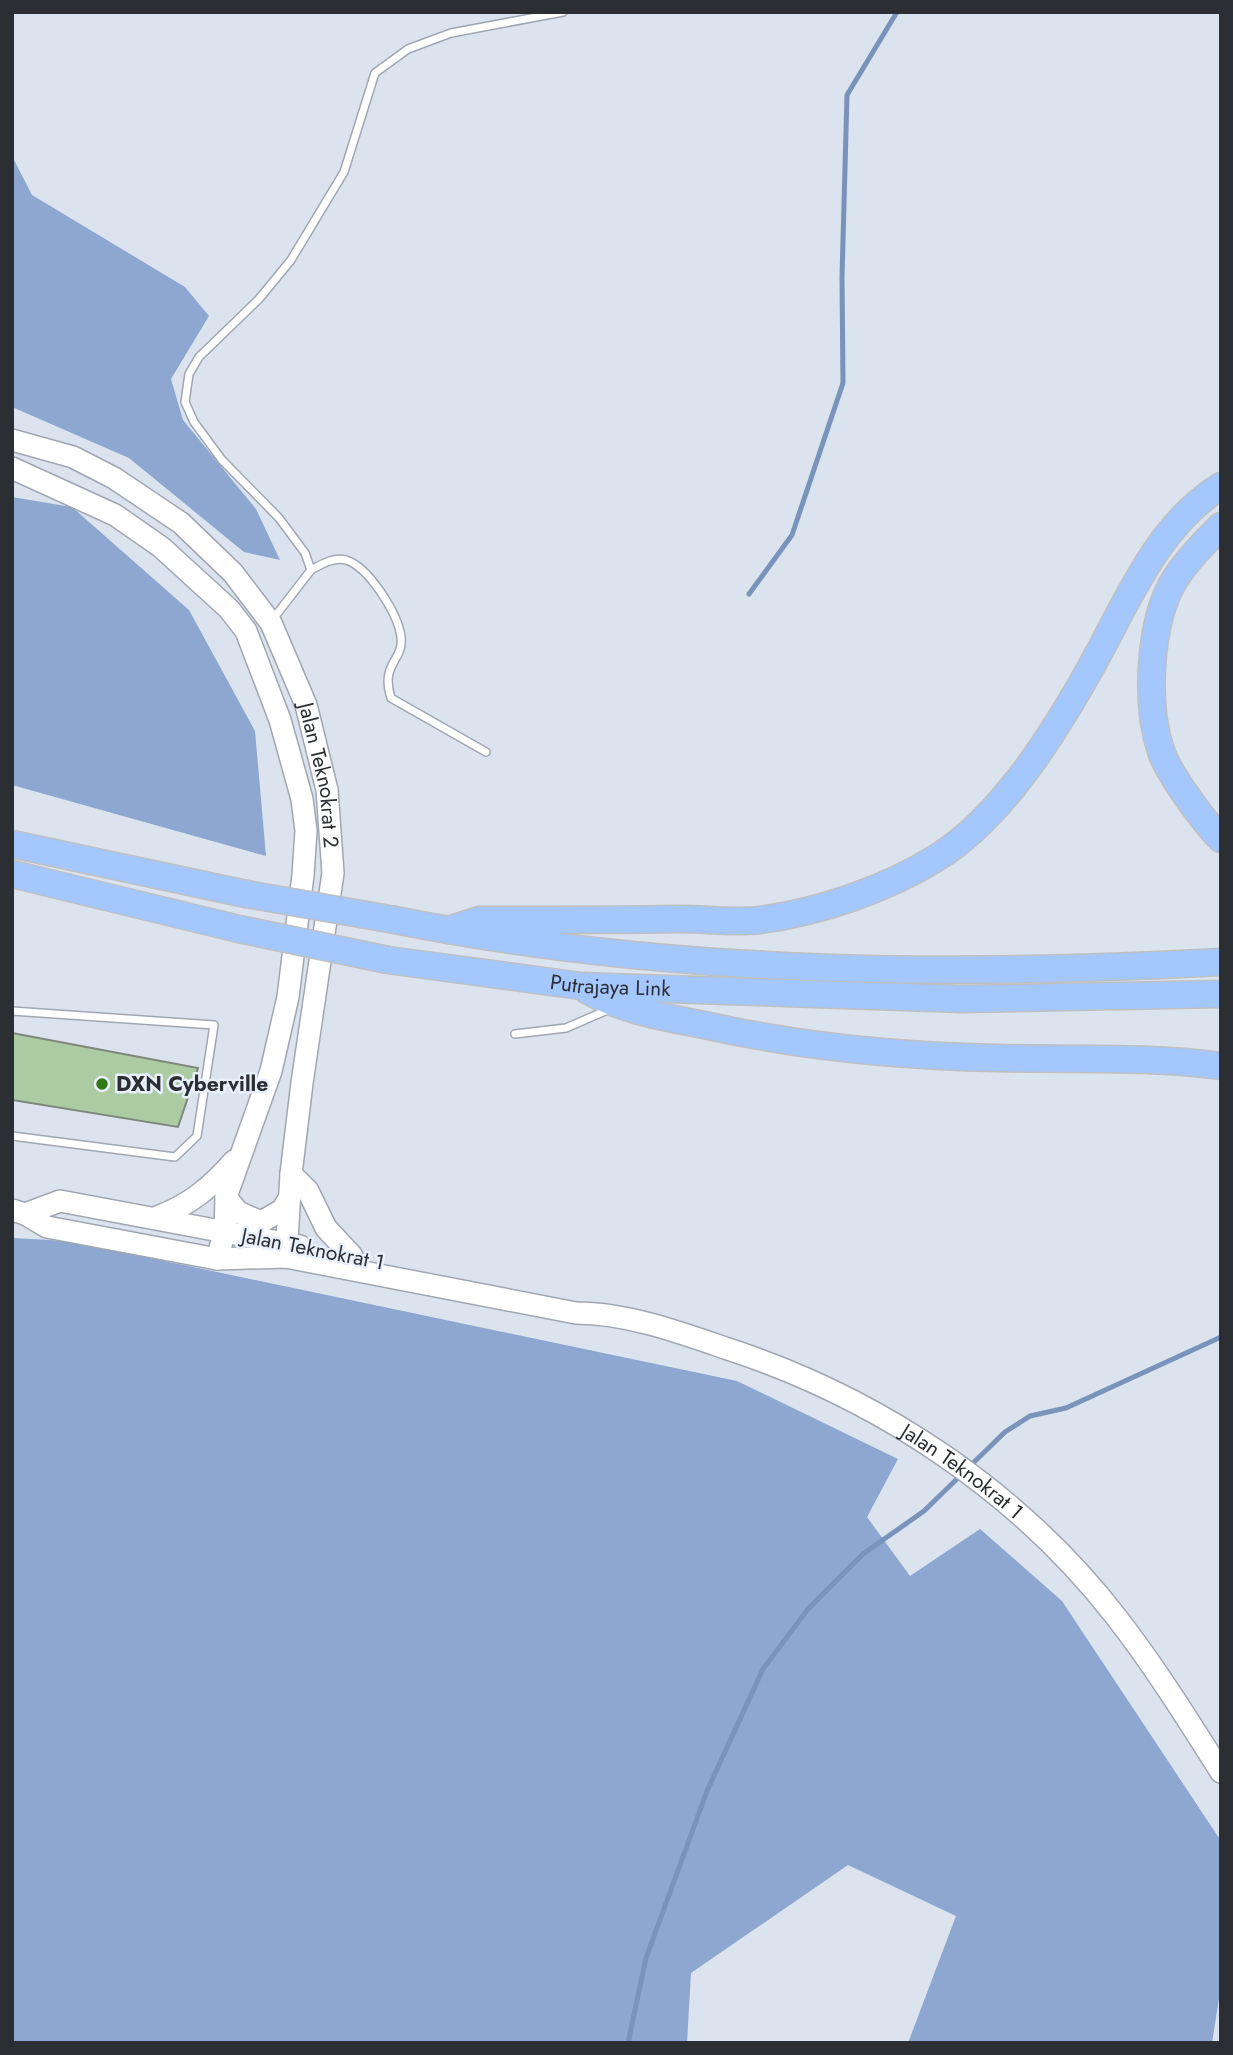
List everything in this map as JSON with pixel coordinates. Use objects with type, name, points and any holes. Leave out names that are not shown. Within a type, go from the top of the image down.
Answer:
[{"type":"highway","points":[[448,930],[479,920],[757,920],[830,904],[939,856],[1013,787],[1090,670],[1148,563],[1176,526],[1208,494],[1221,486]]},
{"type":"highway","points":[[1221,526],[1174,580],[1158,623],[1150,668],[1161,751],[1208,826],[1221,839]]},
{"type":"highway","name":"Putrajaya Link","points":[[12,844],[246,894],[448,930],[763,967],[968,970],[1221,962]]},
{"type":"highway","name":"Putrajaya Link","points":[[12,874],[239,929],[387,960],[581,986],[962,999],[1221,994]]},
{"type":"highway","points":[[581,986],[615,1006],[742,1033],[856,1052],[997,1058],[1148,1059],[1221,1066]]},
{"type":"main road","name":"Jalan Teknokrat 2","points":[[12,440],[73,457],[114,478],[181,523],[233,573],[271,623],[306,705],[321,757],[331,821],[333,873],[291,1174],[287,1250]]},
{"type":"main road","name":"Jalan Teknokrat 2","points":[[12,468],[114,515],[161,547],[209,589],[246,631],[280,720],[302,800],[306,831],[303,875],[288,996],[271,1071],[226,1197],[225,1231],[217,1259]]},
{"type":"main road","points":[[155,1217],[183,1207],[199,1196],[244,1149]]},
{"type":"main road","points":[[291,1174],[308,1191],[326,1228],[352,1256]]},
{"type":"main road","points":[[226,1197],[238,1212],[261,1222],[282,1210],[289,1199]]},
{"type":"main road","name":"Jalan Teknokrat 1","points":[[19,1212],[60,1201],[225,1231],[287,1250],[576,1313],[599,1313],[690,1336],[762,1359],[837,1390],[927,1443],[1012,1509],[1116,1616],[1164,1683],[1221,1772]]},
{"type":"main road","name":"Jalan Teknokrat 1","points":[[19,1212],[47,1227],[217,1259],[287,1250],[352,1256],[581,1300],[599,1313]]},
{"type":"lane","points":[[310,570],[305,553],[279,518],[222,460],[194,422],[185,402],[188,374],[199,357],[259,299],[297,249],[344,172],[375,73],[408,49],[450,33],[563,12]]},
{"type":"lane","points":[[271,623],[310,570],[330,560],[347,560],[367,574],[382,593],[401,637],[400,648],[388,670],[386,682],[391,698],[486,752]]},
{"type":"lane","points":[[515,1034],[566,1028],[587,1021],[615,1006]]},
{"type":"lane","points":[[12,1011],[215,1025],[197,1136],[175,1157],[12,1136]]},
{"type":"shaded area","points":[[12,156],[32,195],[185,287],[209,316],[171,379],[183,420],[256,509],[280,560],[244,552],[129,458],[12,407]]},
{"type":"shaded area","points":[[12,497],[72,507],[189,610],[255,731],[266,856],[12,785]]},
{"type":"shaded area","points":[[12,1238],[69,1241],[737,1381],[898,1459],[867,1517],[910,1576],[980,1529],[1062,1601],[1221,1841],[1221,1986],[1212,2043],[908,2043],[956,1916],[848,1865],[691,1973],[687,2043],[12,2043]]},
{"type":"building","name":"DXN Cyberville","points":[[12,1033],[198,1068],[178,1127],[12,1100]]},
{"type":"waterway","points":[[749,594],[792,535],[843,383],[842,277],[847,95],[897,12]]},
{"type":"waterway","points":[[969,1467],[1005,1432],[1030,1416],[1066,1408],[1221,1337]]},
{"type":"waterway","points":[[628,2043],[646,1958],[707,1791],[763,1669],[808,1609],[863,1554],[924,1511],[962,1474]]},
{"type":"place","name":"DXN Cyberville","points":[[102,1084]]}]
